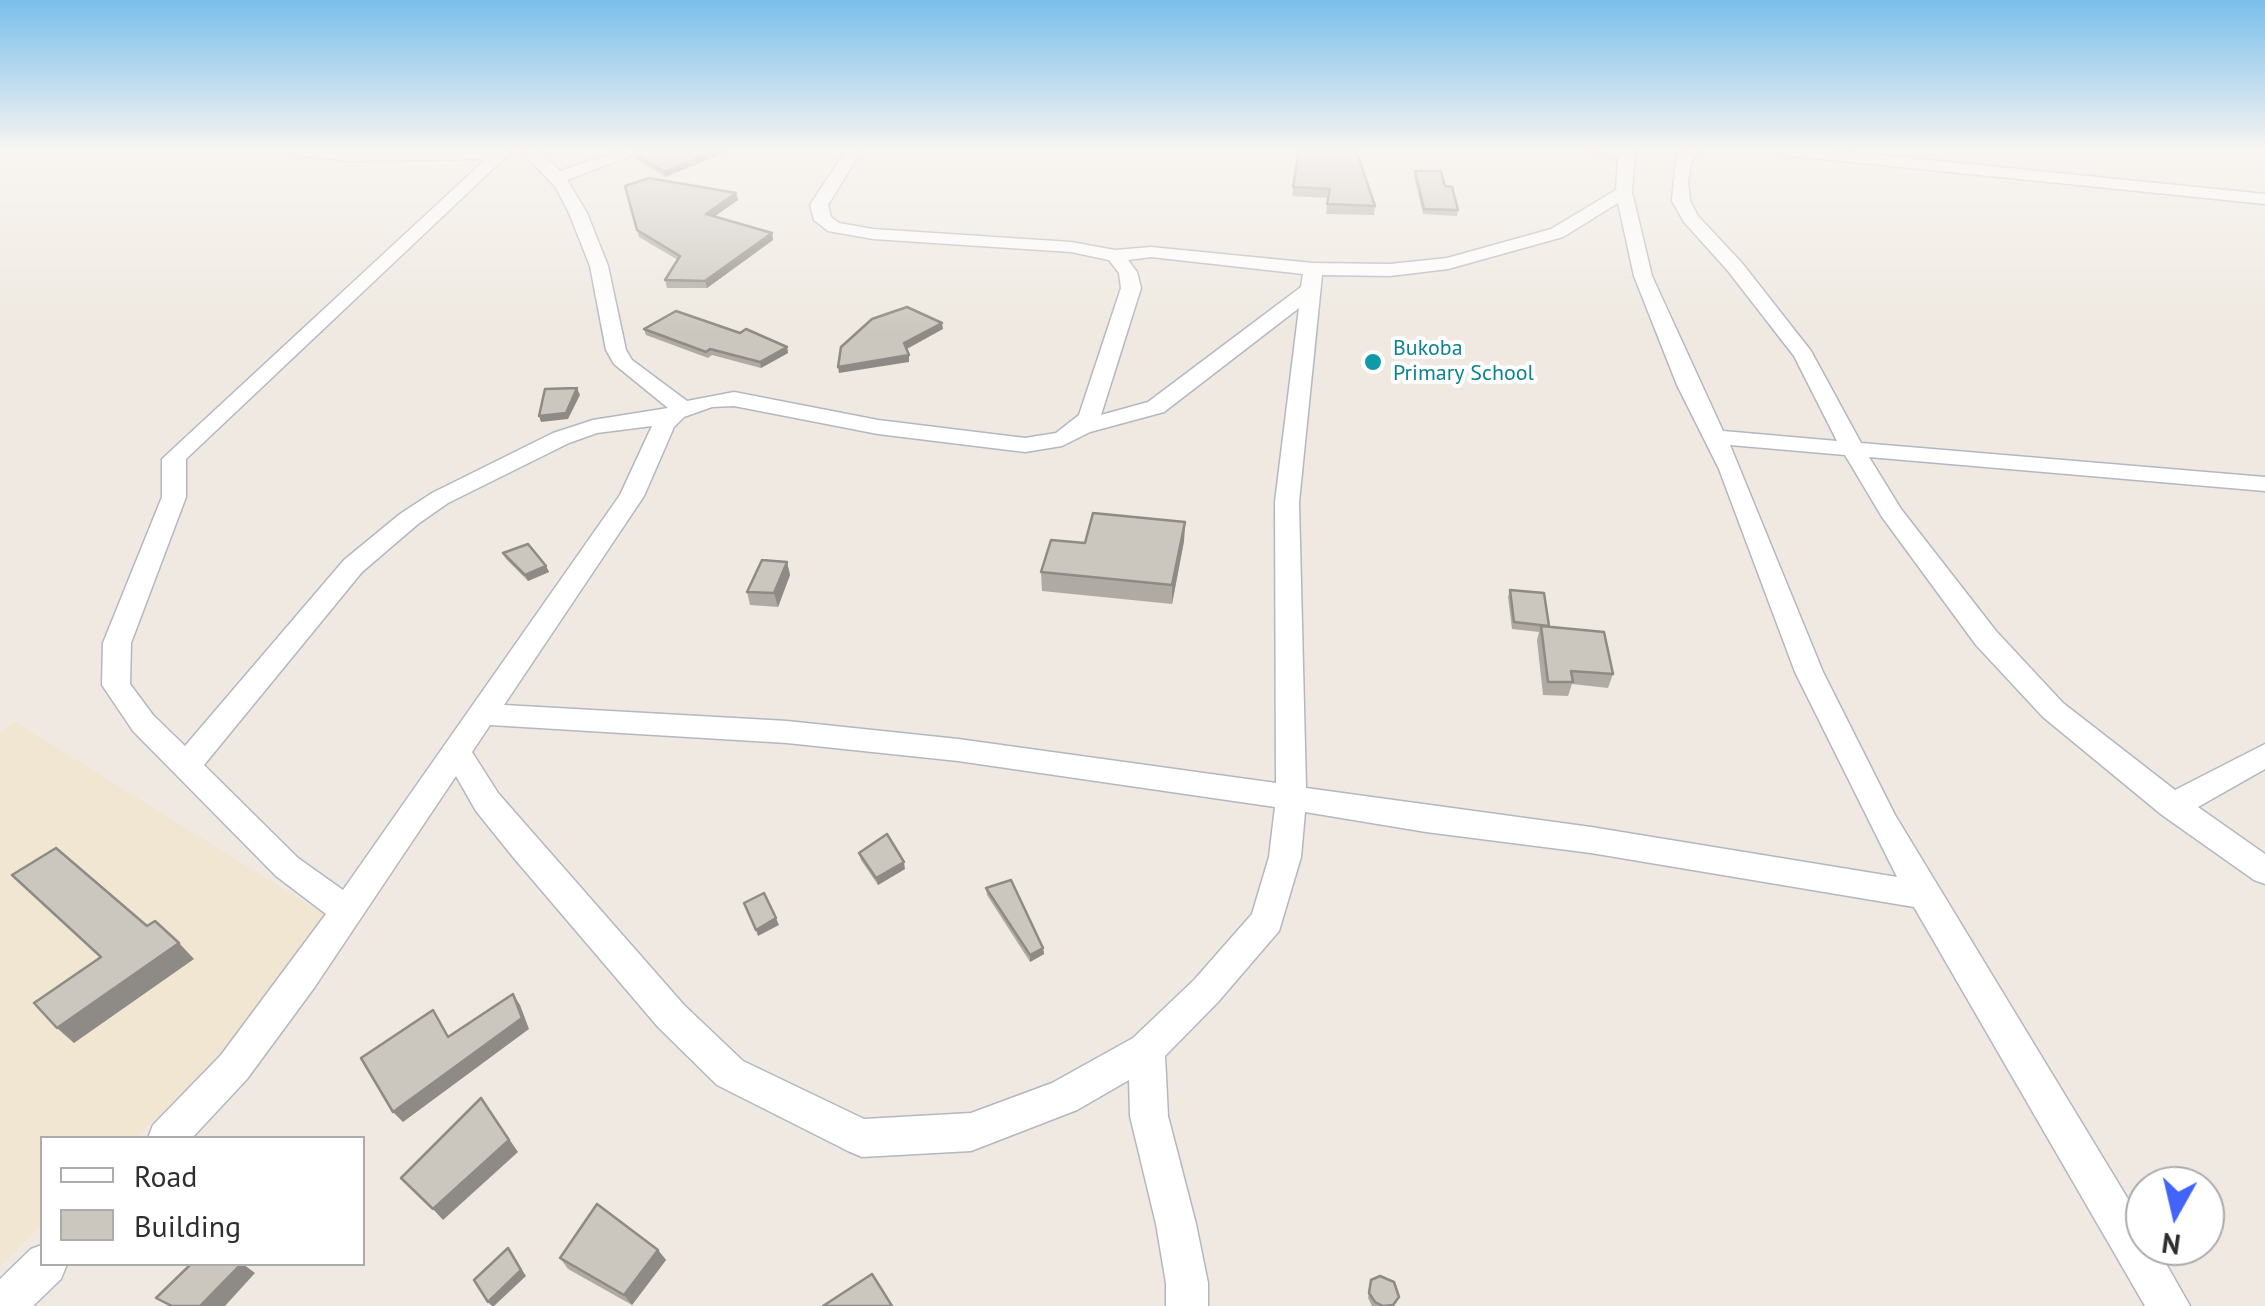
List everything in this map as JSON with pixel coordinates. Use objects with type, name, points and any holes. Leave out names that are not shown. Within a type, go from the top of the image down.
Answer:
[{"type":"street","points":[[348,912],[287,867],[144,723],[116,685],[116,642],[174,497],[174,459],[437,211]]},
{"type":"street","points":[[577,211],[599,266],[616,350],[624,364],[677,413]]},
{"type":"street","points":[[820,211],[822,220],[834,227],[873,234],[1071,247],[1115,256],[1151,252],[1313,278],[1448,263],[1557,233],[1593,211]]},
{"type":"street","points":[[1628,211],[1643,276],[1712,437],[1730,469],[1809,672],[1924,895],[2168,1306]]},
{"type":"street","points":[[1686,211],[1736,267],[1804,355],[1891,512],[1986,638],[2053,710],[2173,806],[2265,870]]},
{"type":"street","points":[[1082,427],[1090,415],[1128,307],[1128,272],[1115,256]]},
{"type":"street","points":[[186,764],[353,566],[409,519],[474,480],[561,438],[621,422],[677,413],[709,400],[734,399],[878,427],[1025,445],[1062,438],[1082,427],[1156,408],[1313,278]]},
{"type":"street","points":[[457,752],[487,802],[524,848],[671,1016],[730,1073],[862,1138],[971,1132],[1064,1097],[1146,1050],[1267,921],[1285,857],[1291,798],[1287,502],[1313,278]]},
{"type":"street","points":[[169,1136],[234,1067],[348,912],[632,496],[677,413]]},
{"type":"street","points":[[1712,437],[2265,484]]},
{"type":"street","points":[[482,714],[787,732],[958,750],[1591,840],[1924,895]]},
{"type":"street","points":[[2173,806],[2265,754]]},
{"type":"street","points":[[1146,1050],[1149,1116],[1176,1224],[1187,1283],[1187,1306]]},
{"type":"street","points":[[3,1306],[44,1266]]},
{"type":"shaded area","points":[[15,722],[354,933],[137,1136],[40,1136],[40,1227],[0,1265],[0,732]]},
{"type":"building","points":[[632,211],[710,211],[706,214],[772,233],[705,281],[665,280],[680,256],[637,230]]},
{"type":"building","points":[[907,307],[942,323],[904,343],[909,355],[838,367],[841,347],[872,319]]},
{"type":"building","points":[[676,311],[740,333],[746,329],[787,347],[760,362],[710,349],[706,352],[644,329]]},
{"type":"building","points":[[577,388],[566,413],[539,416],[545,389]]},
{"type":"building","points":[[1093,513],[1185,522],[1172,585],[1041,572],[1051,540],[1085,543]]},
{"type":"building","points":[[528,544],[546,566],[525,575],[503,553]]},
{"type":"building","points":[[762,560],[787,562],[774,593],[747,592]]},
{"type":"building","points":[[1510,590],[1544,593],[1549,626],[1514,622]]},
{"type":"building","points":[[1541,626],[1604,632],[1613,674],[1571,671],[1573,682],[1548,682]]},
{"type":"building","points":[[887,834],[904,862],[876,878],[859,853]]},
{"type":"building","points":[[56,848],[147,926],[155,921],[179,943],[57,1028],[34,1003],[101,957],[12,875]]},
{"type":"building","points":[[1011,880],[1043,948],[1030,955],[986,888]]},
{"type":"building","points":[[764,893],[776,918],[756,930],[744,903]]},
{"type":"building","points":[[513,994],[522,1018],[393,1112],[361,1058],[433,1010],[448,1037]]},
{"type":"building","points":[[481,1098],[509,1140],[433,1209],[401,1178]]},
{"type":"building","points":[[597,1204],[658,1250],[624,1295],[560,1258]]},
{"type":"building","points":[[508,1248],[521,1270],[488,1302],[474,1280]]},
{"type":"building","points":[[189,1266],[239,1266],[200,1306],[172,1306],[156,1298]]},
{"type":"building","points":[[872,1274],[892,1306],[823,1306]]},
{"type":"building","points":[[1380,1276],[1394,1282],[1399,1297],[1393,1305],[1375,1302],[1369,1293],[1371,1280]]},
{"type":"place","name":"Bukoba Primary School","points":[[1373,362]]}]
